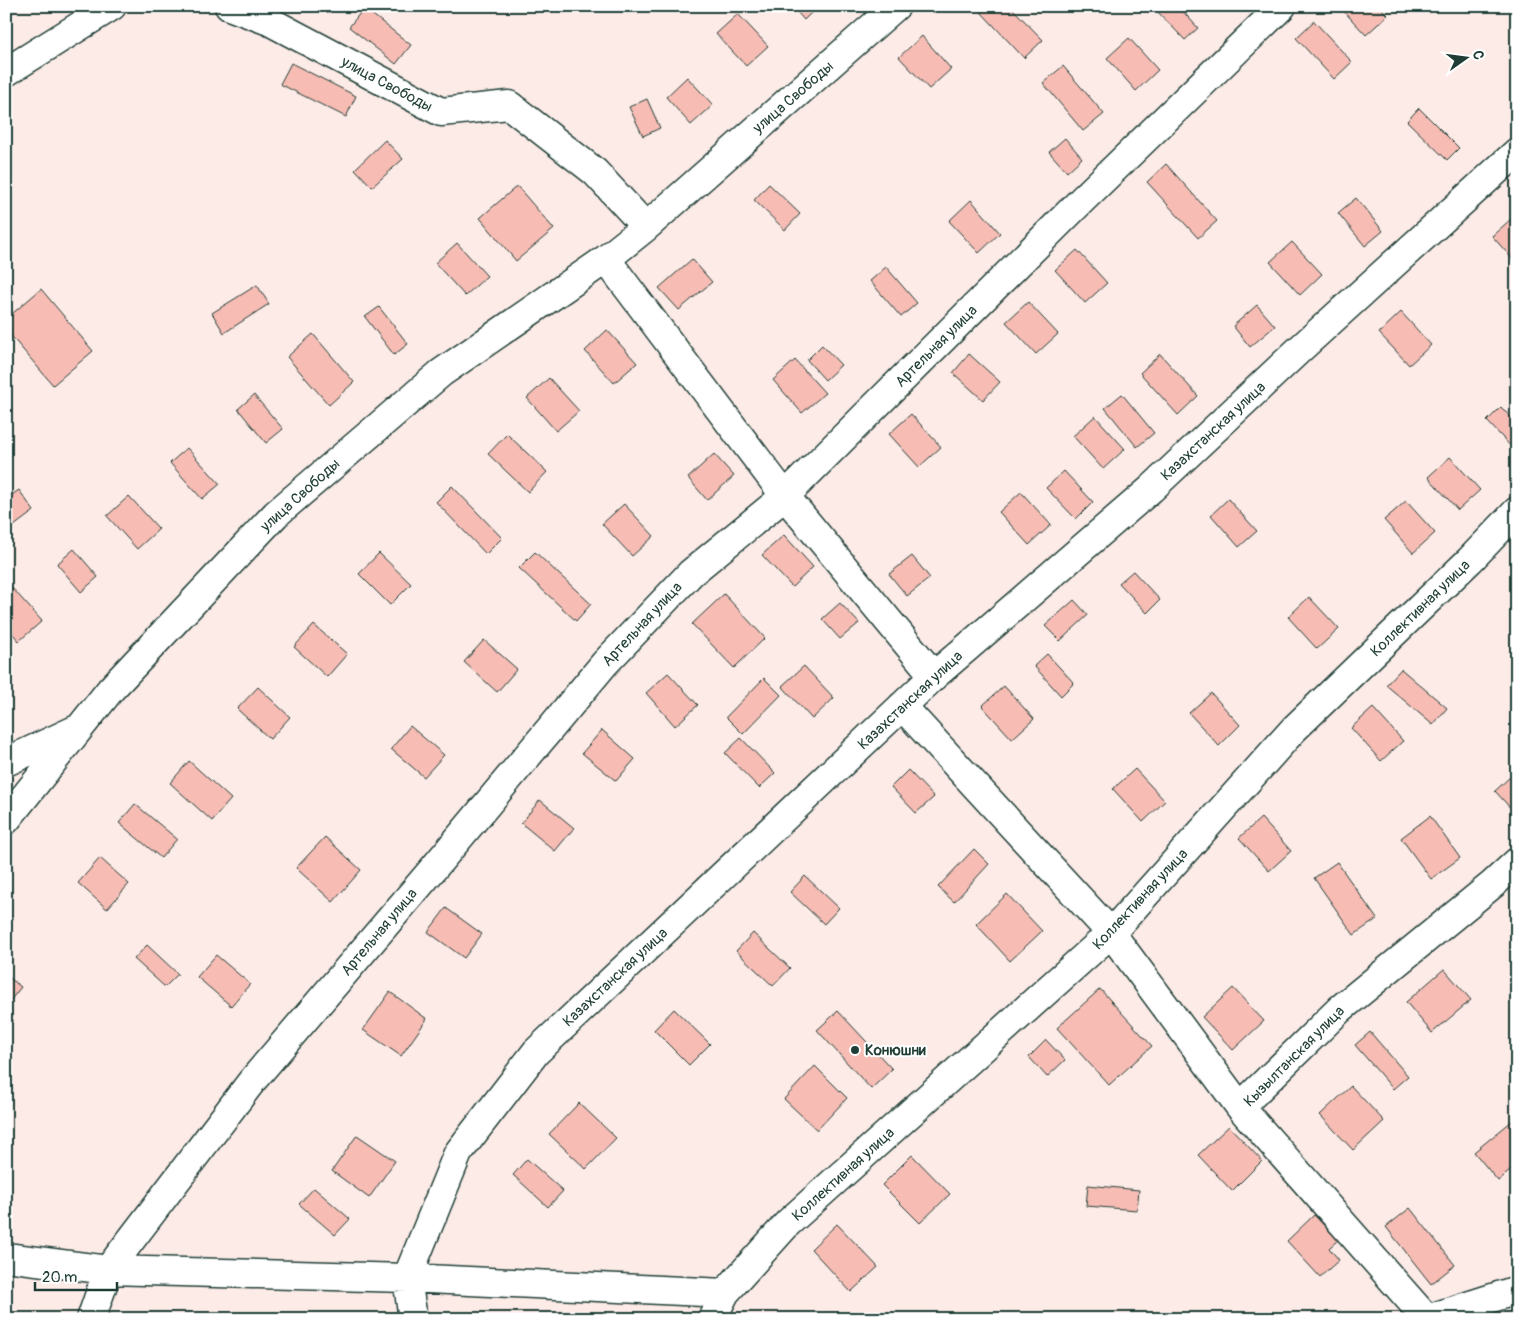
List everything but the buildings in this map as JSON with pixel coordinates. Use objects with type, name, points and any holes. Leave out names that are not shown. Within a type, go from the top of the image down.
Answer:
[{"type":"street","points":[[6,72],[112,6]]},
{"type":"street","name":"улица Свободы","points":[[229,6],[270,21],[442,112],[509,105],[595,172],[646,227]]},
{"type":"street","name":"улица Свободы","points":[[6,820],[111,689],[276,514],[441,373],[606,259],[646,227],[896,6]]},
{"type":"street","name":"Артельная улица","points":[[91,1319],[108,1270],[252,1081],[605,663],[691,574],[785,496],[1075,207],[1282,6]]},
{"type":"street","name":"Казахстанская улица","points":[[407,1278],[458,1153],[536,1052],[934,676],[1151,489],[1300,349],[1517,152]]},
{"type":"street","points":[[606,259],[785,496],[934,676]]},
{"type":"street","name":"Коллективная улица","points":[[712,1319],[724,1293],[788,1224],[1111,933],[1294,729],[1470,560],[1517,511]]},
{"type":"street","points":[[902,706],[1111,933],[1240,1107]]},
{"type":"street","points":[[6,762],[80,727]]},
{"type":"street","name":"Кызылтанская улица","points":[[1517,862],[1493,884],[1340,1009],[1240,1107],[1427,1319],[1517,1290]]},
{"type":"street","points":[[6,1257],[108,1270],[407,1278],[724,1293]]},
{"type":"street","points":[[407,1278],[414,1319]]},
{"type":"place","name":"Конюшни","points":[[855,1050]]}]
